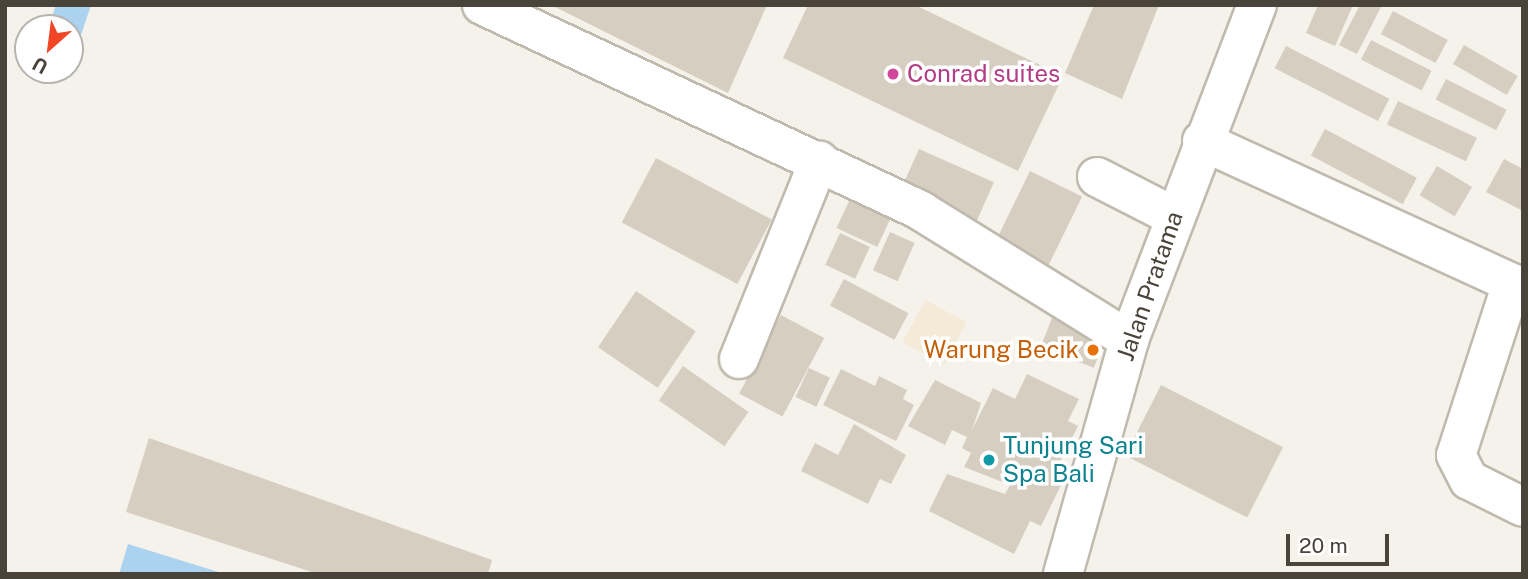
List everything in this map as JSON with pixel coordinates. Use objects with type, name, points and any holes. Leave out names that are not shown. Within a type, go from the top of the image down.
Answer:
[{"type":"street","points":[[482,5],[819,161],[965,235],[1129,340]]},
{"type":"street","name":"Jalan Pratama","points":[[1063,574],[1129,340],[1202,141],[1257,5]]},
{"type":"street","points":[[1202,141],[1517,286],[1456,455],[1469,480],[1523,507]]},
{"type":"street","points":[[739,359],[819,161]]},
{"type":"street","points":[[1097,177],[1175,217]]},
{"type":"shaded area","points":[[925,300],[966,322],[944,364],[902,342]]},
{"type":"water","points":[[56,5],[91,5],[84,26],[84,14],[53,14]]},
{"type":"water","points":[[128,544],[225,574],[119,574]]},
{"type":"building","points":[[551,5],[767,5],[728,93]]},
{"type":"building","points":[[808,5],[915,5],[1063,76],[1018,171],[783,58]]},
{"type":"building","points":[[1094,5],[1159,5],[1122,99],[1065,73]]},
{"type":"building","points":[[1318,5],[1353,5],[1335,46],[1306,33]]},
{"type":"building","points":[[1360,5],[1382,5],[1357,54],[1339,45]]},
{"type":"building","points":[[1393,11],[1448,40],[1436,63],[1381,34]]},
{"type":"building","points":[[1371,40],[1432,71],[1422,90],[1361,60]]},
{"type":"building","points":[[1464,45],[1518,76],[1507,95],[1453,64]]},
{"type":"building","points":[[1286,46],[1389,99],[1378,121],[1275,68]]},
{"type":"building","points":[[1446,79],[1507,110],[1496,130],[1436,99]]},
{"type":"building","points":[[1398,101],[1477,138],[1466,161],[1387,125]]},
{"type":"building","points":[[1325,129],[1417,178],[1403,204],[1311,155]]},
{"type":"building","points":[[919,149],[994,182],[976,223],[901,190]]},
{"type":"building","points":[[656,158],[772,220],[737,284],[622,222]]},
{"type":"building","points":[[1504,159],[1523,169],[1523,211],[1486,192]]},
{"type":"building","points":[[1437,166],[1472,187],[1455,216],[1419,195]]},
{"type":"building","points":[[1030,171],[1082,196],[1045,272],[993,246]]},
{"type":"building","points":[[850,199],[891,218],[877,247],[836,228]]},
{"type":"building","points":[[890,232],[915,243],[898,281],[873,270]]},
{"type":"building","points":[[840,233],[870,247],[855,279],[825,265]]},
{"type":"building","points":[[844,279],[908,313],[894,340],[830,305]]},
{"type":"building","points":[[636,291],[696,331],[658,388],[598,347]]},
{"type":"building","points":[[1055,310],[1108,330],[1094,368],[1041,347]]},
{"type":"building","points":[[781,315],[824,338],[782,417],[739,394]]},
{"type":"building","points":[[683,366],[749,412],[724,446],[659,400]]},
{"type":"building","points":[[809,368],[830,378],[816,407],[795,397]]},
{"type":"building","points":[[841,369],[875,386],[879,376],[907,390],[903,399],[914,405],[896,441],[823,405]]},
{"type":"building","name":"Tunjung Sari Spa Bali","points":[[1027,374],[1079,399],[1068,421],[1078,426],[1055,472],[1065,477],[1041,526],[1030,521],[1014,554],[929,511],[947,474],[1005,494],[1010,485],[964,467],[971,453],[962,448],[967,437],[952,430],[945,445],[908,426],[935,380],[981,403],[972,430],[993,388],[1015,399]]},
{"type":"building","points":[[1161,385],[1283,447],[1247,518],[1125,455]]},
{"type":"building","points":[[854,424],[906,455],[891,484],[880,479],[868,504],[801,471],[815,443],[838,455]]},
{"type":"building","points":[[149,438],[492,560],[488,574],[318,574],[126,512]]},
{"type":"place","name":"Conrad suites","points":[[893,74]]},
{"type":"place","name":"Warung Becik","points":[[1093,350]]},
{"type":"place","name":"Tunjung Sari Spa Bali","points":[[989,460]]}]
